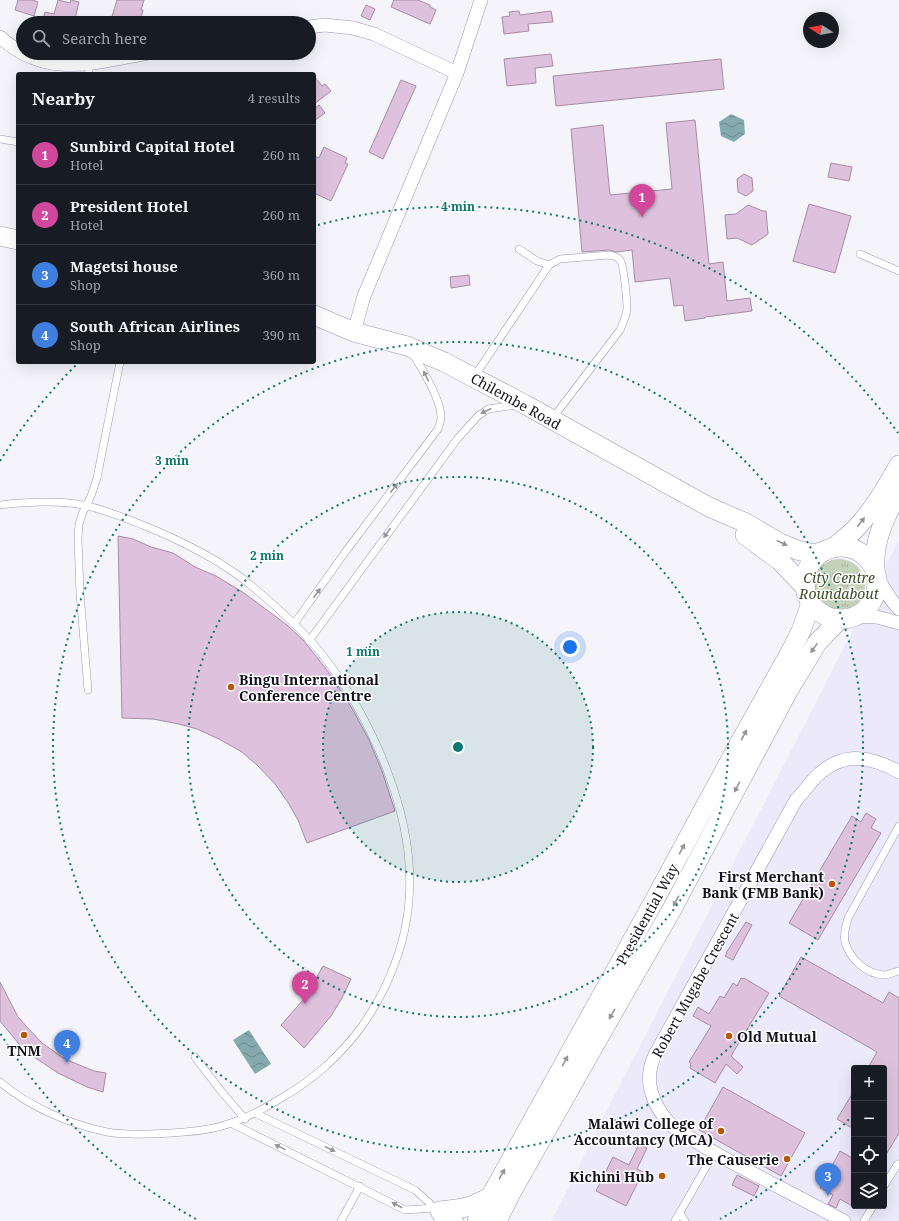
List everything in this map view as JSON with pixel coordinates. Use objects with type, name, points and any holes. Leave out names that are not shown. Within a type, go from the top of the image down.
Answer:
[{"type":"main road","points":[[0,236],[16,240]]},
{"type":"main road","name":"Chilembe Road","points":[[316,316],[354,332],[407,346],[474,377],[709,507]]},
{"type":"main road","points":[[808,595],[805,578],[815,559],[829,550],[858,526],[881,495],[899,465]]},
{"type":"main road","points":[[709,507],[780,561],[808,595],[816,610],[831,618],[848,618],[864,611],[870,605],[874,597],[876,589],[874,557],[876,542],[899,490]]},
{"type":"main road","points":[[709,507],[746,523],[780,543],[797,550],[813,554],[842,547],[858,552],[868,560],[875,572]]},
{"type":"main road","name":"Presidential Way","points":[[477,1221],[488,1198],[654,901],[791,651],[801,631],[808,595]]},
{"type":"main road","name":"Presidential Way","points":[[497,1221],[512,1191],[671,911],[788,691],[818,643],[848,618]]},
{"type":"main road","points":[[510,1221],[513,1208],[556,1130],[576,1077]]},
{"type":"main road","points":[[440,1213],[471,1206],[488,1198]]},
{"type":"street","points":[[354,332],[364,296],[457,73],[481,0]]},
{"type":"street","points":[[316,25],[325,24],[353,28],[374,34],[457,73]]},
{"type":"street","points":[[0,38],[16,50]]},
{"type":"street","points":[[38,60],[49,64],[90,69],[123,60]]},
{"type":"street","points":[[875,572],[893,604],[899,609]]},
{"type":"street","points":[[848,618],[877,617],[899,623]]},
{"type":"street","name":"Robert Mugabe Crescent","points":[[844,1221],[714,1153],[673,1127],[655,1104],[652,1095],[650,1075],[652,1060],[796,800],[813,780],[825,769],[839,762],[852,758],[872,760],[899,772]]},
{"type":"lane","points":[[0,139],[16,142]]},
{"type":"lane","points":[[519,249],[537,261],[549,265]]},
{"type":"lane","points":[[860,254],[899,271]]},
{"type":"lane","points":[[474,377],[549,265],[560,259],[609,255],[620,259],[622,263],[627,310],[625,320],[620,330],[552,420]]},
{"type":"lane","points":[[294,624],[346,551],[438,430],[441,417],[438,404],[425,373],[407,346]]},
{"type":"lane","points":[[88,690],[80,593],[78,538],[79,524],[97,478],[120,364]]},
{"type":"lane","points":[[309,641],[458,438],[473,421],[488,409],[524,404]]},
{"type":"lane","points":[[0,505],[18,503],[68,503],[87,506],[116,515],[168,536],[214,560],[253,586],[294,624],[320,652],[361,714],[381,756],[396,795],[407,847],[409,866],[409,902],[401,943],[394,968],[378,1001],[362,1028],[340,1054],[313,1078],[257,1114],[212,1129],[196,1132],[149,1134],[109,1132],[53,1115],[10,1090],[0,1082]]},
{"type":"lane","points":[[899,826],[848,918],[844,934],[845,942],[852,956],[866,969],[873,973],[886,975],[899,971]]},
{"type":"lane","points":[[196,1056],[221,1091],[245,1119]]},
{"type":"lane","points":[[257,1114],[415,1190],[440,1213]]},
{"type":"lane","points":[[231,1123],[360,1186],[405,1210],[440,1213],[460,1221]]},
{"type":"lane","points":[[675,1221],[714,1153]]},
{"type":"lane","points":[[887,1181],[899,1164]]},
{"type":"lane","points":[[341,1221],[360,1186]]},
{"type":"lane","points":[[864,1221],[871,1209]]},
{"type":"lane","points":[[680,1213],[685,1221]]},
{"type":"shaded area","points":[[899,540],[899,1221],[551,1221],[575,1176],[584,1155]]},
{"type":"green space","name":"City Centre Roundabout","points":[[839,559],[849,561],[857,567],[863,575],[865,585],[863,595],[857,603],[849,609],[839,611],[829,609],[821,603],[815,595],[813,585],[815,575],[821,567],[829,561]]},
{"type":"water","points":[[731,114],[744,120],[745,134],[734,142],[721,136],[719,122]]},
{"type":"water","points":[[249,1030],[271,1064],[255,1074],[233,1040]]},
{"type":"building","points":[[18,0],[32,0],[38,2],[34,16],[15,10]]},
{"type":"building","points":[[58,0],[70,3],[71,0],[79,2],[76,16],[44,16],[45,12],[54,14]]},
{"type":"building","points":[[117,0],[144,0],[141,10],[143,10],[142,16],[112,16]]},
{"type":"building","points":[[394,0],[418,0],[430,5],[430,7],[436,10],[430,24],[391,7]]},
{"type":"building","points":[[366,5],[375,9],[370,20],[361,16]]},
{"type":"building","points":[[519,11],[520,15],[551,11],[553,22],[528,24],[529,31],[504,34],[502,17],[510,16],[509,12]]},
{"type":"building","points":[[551,54],[553,66],[535,68],[536,83],[507,86],[504,59]]},
{"type":"building","points":[[721,59],[724,89],[556,106],[553,76]]},
{"type":"building","points":[[316,78],[322,86],[325,84],[331,91],[316,102]]},
{"type":"building","points":[[401,80],[416,86],[383,159],[369,152]]},
{"type":"building","points":[[319,105],[325,113],[316,120],[316,107]]},
{"type":"building","points":[[695,120],[709,264],[723,262],[727,301],[750,298],[752,311],[685,321],[683,305],[674,306],[670,278],[635,282],[632,250],[616,252],[609,250],[582,252],[571,129],[603,125],[610,195],[672,189],[666,123]]},
{"type":"building","points":[[324,147],[347,158],[345,163],[348,164],[331,201],[316,194],[316,157],[319,158]]},
{"type":"building","points":[[831,163],[852,167],[849,181],[828,177]]},
{"type":"building","points":[[744,174],[752,178],[753,191],[746,196],[738,192],[737,179]]},
{"type":"building","points":[[809,204],[851,216],[835,273],[793,261]]},
{"type":"building","points":[[748,205],[766,211],[768,234],[752,245],[737,238],[727,239],[725,215],[736,214]]},
{"type":"building","points":[[469,275],[470,285],[451,288],[450,277]]},
{"type":"building","name":"Bingu International Conference Centre","points":[[118,536],[133,539],[151,547],[173,553],[195,567],[216,576],[244,593],[287,625],[304,641],[333,678],[353,710],[369,740],[382,771],[395,811],[307,843],[298,820],[275,784],[242,752],[197,729],[153,719],[122,718]]},
{"type":"building","points":[[866,813],[876,819],[871,828],[881,833],[818,940],[789,923],[852,816],[861,822]]},
{"type":"building","points":[[746,922],[752,925],[733,960],[725,956],[726,953]]},
{"type":"building","points":[[801,957],[883,1003],[889,992],[899,998],[899,1133],[887,1153],[887,1065],[870,1065],[877,1052],[779,996]]},
{"type":"building","points":[[323,966],[351,979],[331,1016],[304,1048],[281,1025],[305,998]]},
{"type":"building","points":[[741,978],[744,978],[769,993],[731,1056],[743,1067],[737,1074],[726,1064],[715,1083],[690,1068],[691,1063],[689,1062],[711,1026],[693,1016],[698,1007],[709,1014],[720,996],[724,998],[733,983],[737,986]]},
{"type":"building","points":[[0,982],[18,1017],[42,1043],[72,1062],[94,1071],[106,1073],[103,1092],[87,1087],[58,1073],[31,1055],[19,1044],[0,1021]]},
{"type":"building","points":[[723,1087],[805,1133],[781,1176],[699,1130]]},
{"type":"building","points":[[851,1096],[851,1127],[837,1119]]},
{"type":"building","points":[[639,1144],[647,1148],[637,1169],[643,1172],[626,1206],[596,1191],[613,1157],[629,1165]]},
{"type":"building","points":[[840,1151],[851,1157],[851,1205],[840,1199],[836,1208],[828,1204],[833,1195],[820,1188]]},
{"type":"building","points":[[737,1175],[759,1186],[754,1196],[732,1185]]},
{"type":"place","name":"Sunbird Capital Hotel","points":[[642,217]]},
{"type":"place","name":"Bingu International Conference Centre","points":[[231,687]]},
{"type":"place","name":"First Merchant Bank (FMB Bank)","points":[[832,884]]},
{"type":"place","name":"President Hotel","points":[[305,1004]]},
{"type":"place","name":"TNM","points":[[24,1035]]},
{"type":"place","name":"Old Mutual","points":[[729,1036]]},
{"type":"place","name":"South African Airlines","points":[[67,1063]]},
{"type":"place","name":"Malawi College of Accountancy (MCA)","points":[[721,1131]]},
{"type":"place","name":"The Causerie","points":[[787,1159]]},
{"type":"place","name":"Kichini Hub","points":[[662,1176]]},
{"type":"place","name":"Magetsi house","points":[[828,1196]]}]
